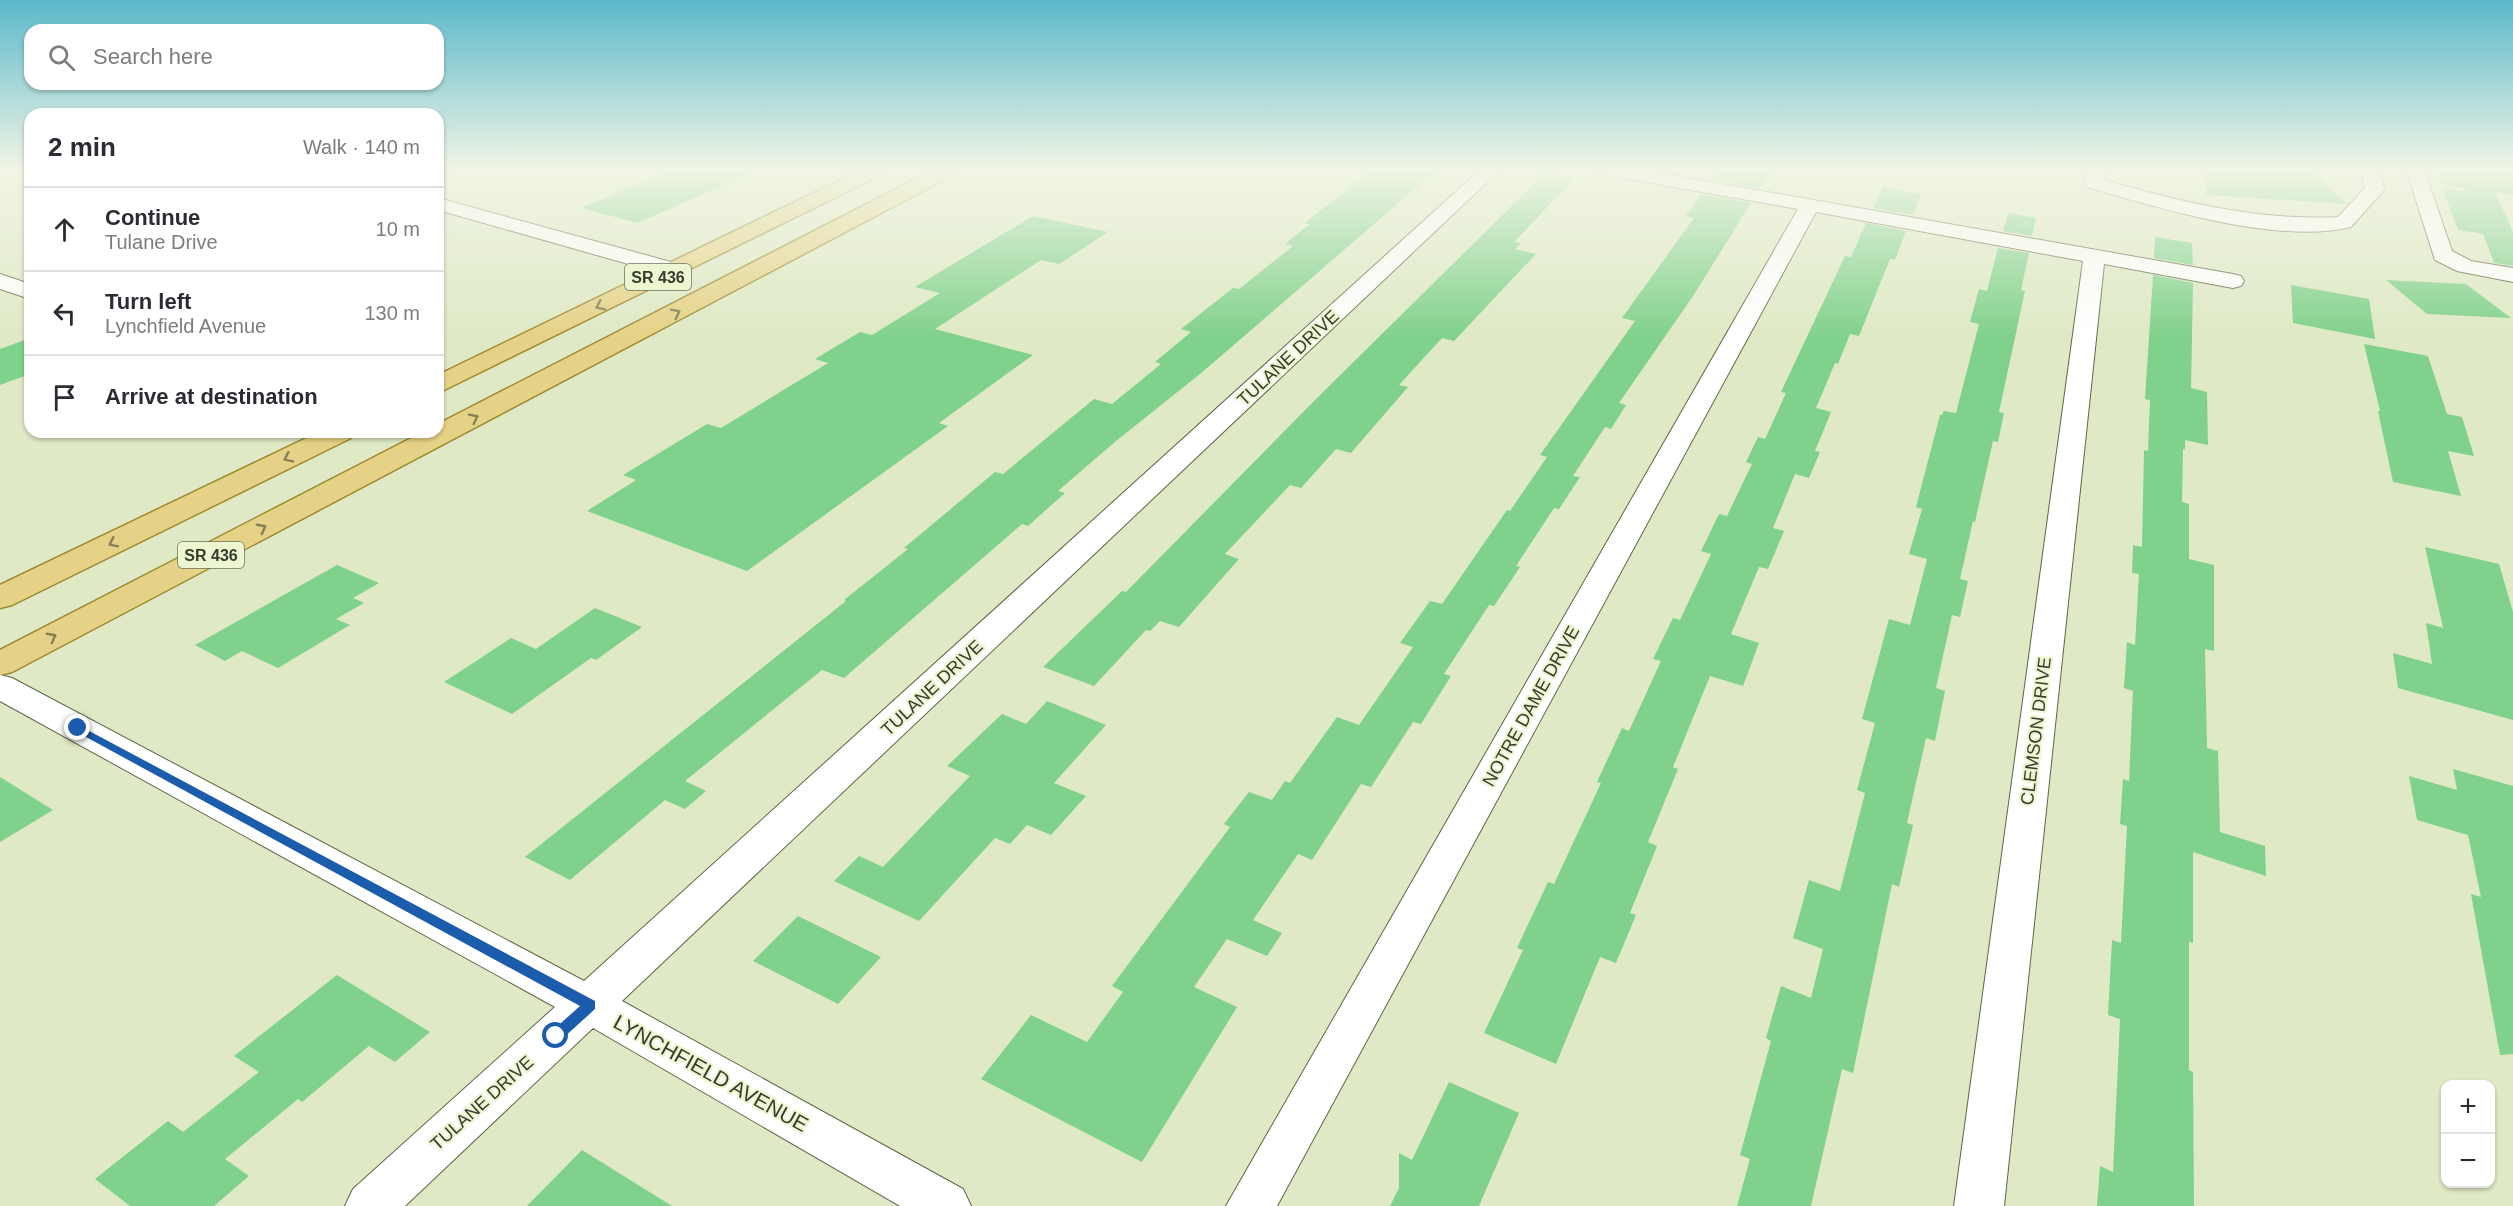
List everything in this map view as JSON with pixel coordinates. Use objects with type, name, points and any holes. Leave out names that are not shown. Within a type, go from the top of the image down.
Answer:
[{"type":"main road","name":"SR 436","points":[[444,382],[764,225]]},
{"type":"main road","points":[[712,294],[708,282],[710,273],[718,264],[780,225]]},
{"type":"main road","name":"SR 436","points":[[444,433],[843,225]]},
{"type":"main road","points":[[587,359],[591,340],[669,296],[680,282],[674,270]]},
{"type":"main road","points":[[0,598],[329,438]]},
{"type":"main road","name":"SR 436","points":[[0,664],[435,438]]},
{"type":"street","points":[[514,225],[674,270]]},
{"type":"street","name":"TULANE DRIVE","points":[[370,1206],[1431,225]]},
{"type":"street","name":"NOTRE DAME DRIVE","points":[[1251,1206],[1799,225]]},
{"type":"street","points":[[1921,225],[2233,281]]},
{"type":"street","points":[[2433,225],[2443,255],[2465,266],[2513,275]]},
{"type":"street","name":"CLEMSON DRIVE","points":[[1979,1206],[2094,257]]},
{"type":"street","points":[[0,281],[24,290]]},
{"type":"street","name":"LYNCHFIELD AVENUE","points":[[0,686],[590,1005],[946,1206]]},
{"type":"building","points":[[1018,225],[1076,225],[1108,232],[1059,264],[1041,260],[935,329],[1033,355],[939,423],[948,426],[747,571],[587,511],[636,480],[623,475],[707,424],[721,428],[828,363],[815,359],[860,332],[872,335],[940,293],[915,287]]},
{"type":"building","points":[[1308,225],[1373,225],[1200,374],[1058,491],[1065,493],[1028,526],[1022,524],[844,678],[822,670],[685,781],[706,791],[685,809],[665,800],[570,880],[525,857],[846,601],[844,600],[908,549],[904,548],[995,472],[1003,474],[1094,399],[1112,404],[1161,364],[1155,362],[1191,332],[1181,329],[1233,288],[1239,289],[1293,246],[1285,244]]},
{"type":"building","points":[[1492,225],[1530,225],[1514,242],[1521,243],[1515,249],[1536,254],[1454,341],[1442,338],[1399,385],[1408,387],[1351,453],[1336,449],[1301,488],[1290,485],[1225,554],[1239,559],[1179,627],[1160,621],[1150,631],[1146,630],[1094,686],[1043,667],[1122,591],[1126,592],[1312,403]]},
{"type":"building","points":[[1689,225],[1737,225],[1693,296],[1619,403],[1626,405],[1611,429],[1605,427],[1573,476],[1580,477],[1559,509],[1554,508],[1516,566],[1520,567],[1494,606],[1489,605],[1444,674],[1451,676],[1421,724],[1413,722],[1371,787],[1361,784],[1312,860],[1298,854],[1253,920],[1282,933],[1267,956],[1227,939],[1194,987],[1237,1007],[1142,1162],[981,1079],[1031,1015],[1087,1042],[1123,992],[1112,986],[1230,827],[1224,824],[1249,792],[1272,800],[1285,781],[1290,783],[1337,717],[1359,725],[1413,647],[1400,643],[1430,601],[1442,604],[1507,510],[1510,511],[1547,457],[1540,455],[1635,321],[1622,318]]},
{"type":"building","points":[[1865,225],[1906,231],[1895,260],[1890,259],[1859,336],[1850,334],[1838,364],[1835,363],[1816,408],[1831,412],[1815,451],[1820,452],[1809,478],[1795,474],[1773,528],[1784,531],[1768,569],[1759,567],[1731,634],[1759,643],[1743,686],[1710,676],[1673,767],[1678,769],[1648,842],[1657,846],[1630,913],[1636,915],[1616,963],[1600,957],[1556,1064],[1484,1033],[1523,950],[1517,948],[1548,882],[1554,884],[1601,783],[1597,782],[1622,728],[1629,731],[1661,661],[1653,659],[1673,618],[1680,620],[1711,554],[1701,551],[1719,514],[1727,516],[1752,464],[1746,462],[1758,437],[1765,439],[1786,393],[1781,392],[1845,256],[1851,257]]},
{"type":"building","points":[[2005,225],[2034,225],[2032,236],[2003,231]]},
{"type":"building","points":[[2456,225],[2510,225],[2513,232],[2513,266],[2494,263],[2483,234],[2458,230]]},
{"type":"building","points":[[2155,237],[2192,243],[2193,265],[2154,258]]},
{"type":"building","points":[[1998,248],[2029,253],[2021,290],[2025,291],[1999,412],[2004,413],[1998,442],[1993,441],[1975,522],[1973,521],[1960,579],[1968,581],[1960,617],[1952,615],[1936,688],[1945,691],[1935,741],[1926,738],[1907,823],[1913,825],[1899,887],[1892,884],[1853,1073],[1842,1069],[1811,1206],[1737,1206],[1750,1159],[1740,1155],[1771,1041],[1766,1038],[1781,986],[1811,998],[1823,949],[1793,938],[1809,880],[1840,891],[1865,793],[1857,790],[1875,723],[1862,719],[1889,619],[1910,625],[1927,559],[1909,554],[1922,509],[1916,507],[1940,415],[1944,411],[1956,413],[1979,324],[1970,322],[1979,289],[1987,291]]},
{"type":"building","points":[[2153,275],[2193,283],[2191,388],[2207,392],[2208,445],[2185,440],[2182,502],[2189,504],[2189,559],[2214,565],[2214,651],[2205,649],[2207,748],[2218,751],[2220,832],[2265,846],[2266,876],[2193,852],[2193,943],[2189,942],[2189,1070],[2193,1072],[2194,1206],[2097,1206],[2100,1166],[2113,1172],[2120,1019],[2108,1015],[2112,940],[2121,943],[2127,826],[2120,824],[2123,779],[2129,781],[2133,691],[2124,688],[2127,642],[2135,645],[2139,574],[2132,573],[2133,545],[2142,547],[2144,450],[2148,451],[2150,400],[2145,399]]},
{"type":"building","points":[[2386,280],[2466,284],[2511,318],[2427,314]]},
{"type":"building","points":[[2291,285],[2369,299],[2375,339],[2293,323]]},
{"type":"building","points":[[24,340],[24,376],[0,385],[0,349]]},
{"type":"building","points":[[2364,344],[2428,356],[2447,414],[2462,417],[2474,456],[2448,451],[2461,496],[2393,482],[2378,411],[2380,411]]},
{"type":"building","points":[[2425,547],[2499,564],[2513,612],[2513,720],[2398,688],[2393,653],[2432,664],[2426,623],[2443,628]]},
{"type":"building","points":[[337,565],[379,583],[353,598],[364,603],[336,619],[350,625],[278,668],[242,651],[225,661],[195,645]]},
{"type":"building","points":[[595,608],[642,627],[596,660],[591,658],[512,714],[444,682],[511,638],[536,649]]},
{"type":"building","points":[[1047,701],[1106,725],[1054,783],[1086,796],[1051,835],[1027,825],[1010,844],[995,838],[919,921],[834,881],[859,856],[883,867],[970,776],[947,766],[1002,714],[1026,724]]},
{"type":"building","points":[[2453,769],[2513,786],[2513,1054],[2500,1055],[2471,894],[2481,897],[2468,835],[2417,820],[2409,776],[2457,790]]},
{"type":"building","points":[[0,777],[53,810],[0,842]]},
{"type":"building","points":[[798,916],[881,957],[838,1004],[753,961]]},
{"type":"building","points":[[337,975],[430,1032],[395,1062],[369,1046],[302,1102],[298,1099],[225,1159],[249,1176],[214,1206],[130,1206],[95,1179],[168,1121],[183,1132],[259,1072],[234,1056]]},
{"type":"building","points":[[1449,1082],[1519,1113],[1479,1206],[1390,1206],[1399,1188],[1399,1153],[1412,1160]]},
{"type":"building","points":[[582,1150],[672,1206],[527,1206]]},
{"type":"route","points":[[78,728],[590,1005],[556,1036]]}]
